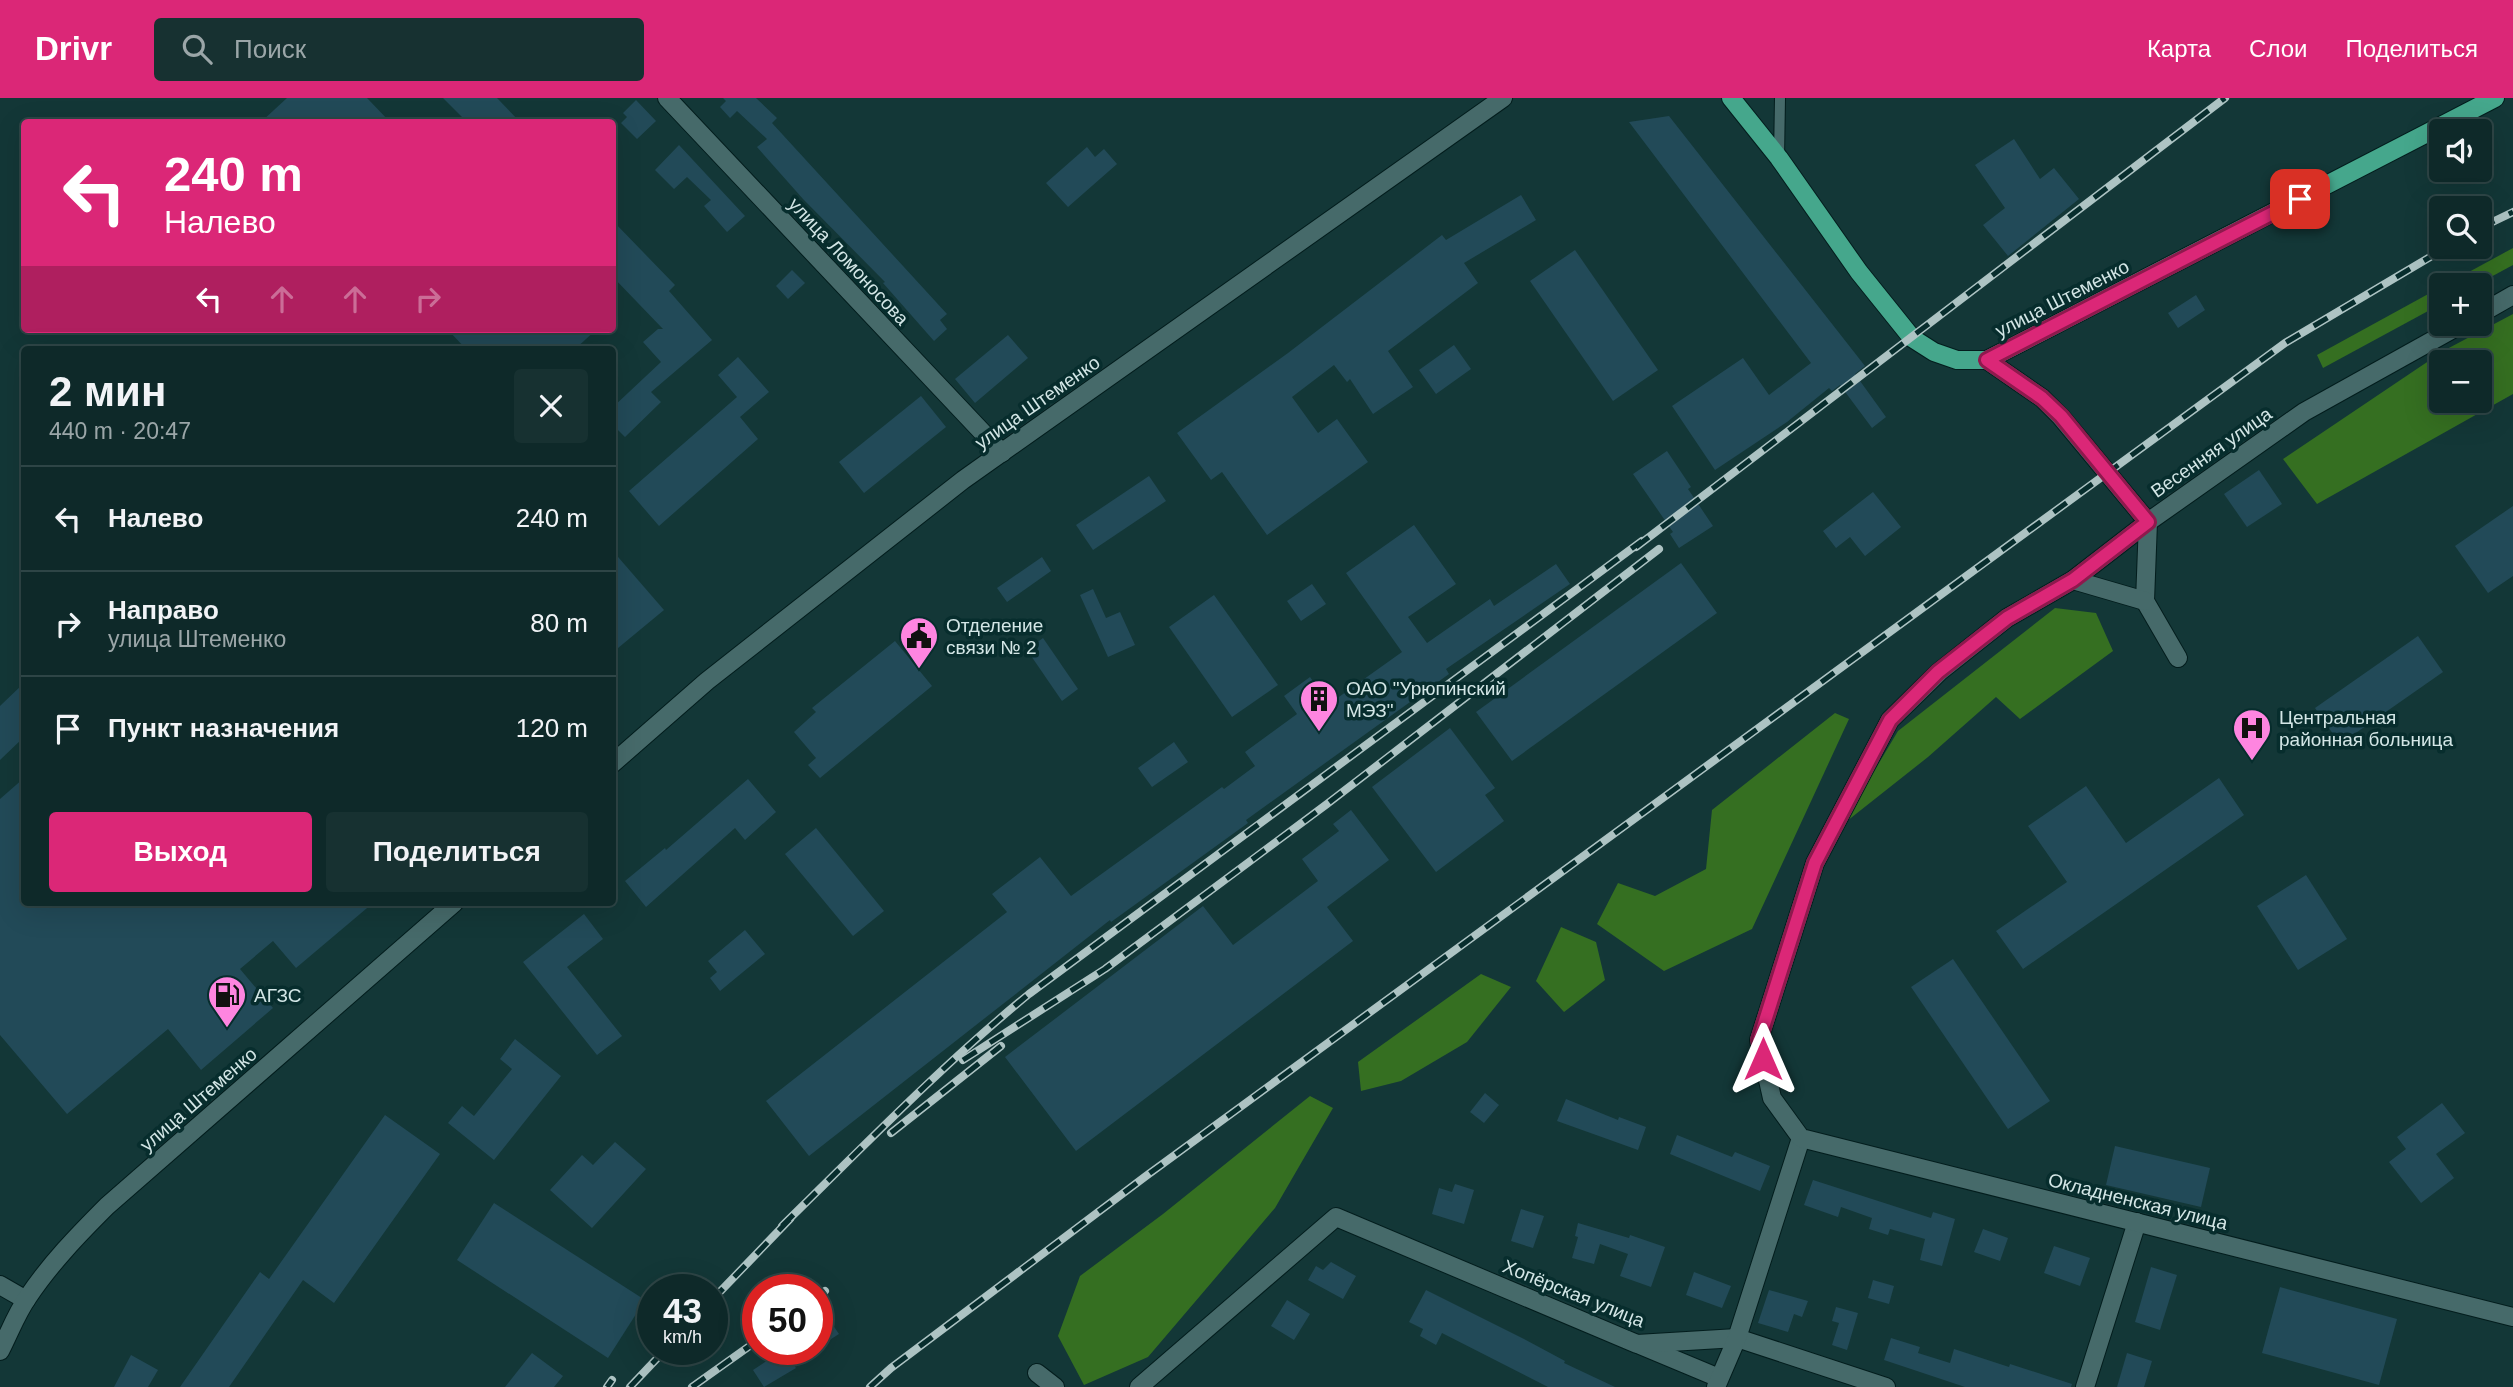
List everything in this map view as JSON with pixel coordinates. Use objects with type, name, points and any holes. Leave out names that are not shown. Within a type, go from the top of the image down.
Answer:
[{"type":"main road","name":"улица Ломоносова","points":[[667,98],[1002,453]]},
{"type":"main road","name":"улица Штеменко","points":[[616,761],[707,681],[963,480],[1503,98]]},
{"type":"main road","name":"улица Штеменко","points":[[1731,98],[1779,158],[1859,272],[1912,338],[1934,352],[1957,360],[1987,360],[2495,98]]},
{"type":"main road","points":[[2492,307],[2513,295]]},
{"type":"main road","name":"Весенняя улица","points":[[1801,1138],[1772,1098],[1759,1040],[1815,863],[1890,720],[1938,672],[2007,618],[2073,580],[2148,522],[2304,412],[2440,336]]},
{"type":"main road","points":[[1987,360],[2042,398],[2061,416],[2148,522],[2145,601],[2178,658]]},
{"type":"main road","points":[[2073,580],[2145,601]]},
{"type":"main road","name":"улица Штеменко","points":[[0,1351],[26,1300],[68,1245],[107,1206],[451,906]]},
{"type":"main road","points":[[1637,1344],[1717,1383],[1737,1338],[1801,1138]]},
{"type":"main road","name":"Окладненская улица","points":[[1801,1138],[2513,1317]]},
{"type":"main road","name":"Хопёрская улица","points":[[1139,1387],[1336,1217],[1637,1344],[1737,1338],[1886,1387]]},
{"type":"main road","points":[[2085,1387],[2137,1222]]},
{"type":"main road","points":[[0,1285],[26,1300]]},
{"type":"main road","points":[[1037,1373],[1055,1387]]},
{"type":"lane","points":[[1779,158],[1780,98]]},
{"type":"green space","points":[[2513,248],[2513,265],[2492,276],[2492,273],[2467,273]]},
{"type":"green space","points":[[2429,294],[2429,311],[2323,368],[2317,355]]},
{"type":"green space","points":[[2513,314],[2513,394],[2492,406],[2492,350],[2445,350],[2471,336],[2492,336],[2492,325]]},
{"type":"green space","points":[[2429,361],[2429,413],[2479,413],[2317,504],[2283,459]]},
{"type":"green space","points":[[2055,608],[2096,613],[2113,651],[2020,719],[1996,697],[1928,757],[1842,825],[1898,731]]},
{"type":"green space","points":[[1835,713],[1849,719],[1752,929],[1664,971],[1597,924],[1618,883],[1655,896],[1706,869],[1712,810]]},
{"type":"green space","points":[[1561,927],[1596,942],[1605,980],[1564,1012],[1536,981]]},
{"type":"green space","points":[[1481,974],[1511,987],[1467,1042],[1401,1081],[1361,1091],[1358,1062]]},
{"type":"green space","points":[[1310,1096],[1333,1108],[1275,1208],[1148,1357],[1084,1385],[1058,1336],[1080,1276],[1163,1214]]},
{"type":"building","points":[[287,98],[367,98],[387,119],[264,119]]},
{"type":"building","points":[[443,98],[497,98],[517,119],[464,119]]},
{"type":"building","points":[[723,98],[756,98],[777,118],[772,123],[947,314],[940,320],[947,329],[934,341],[883,283],[885,282],[803,199],[757,147],[767,139],[737,111],[730,118],[720,107],[726,101]]},
{"type":"building","points":[[636,100],[656,121],[637,139],[621,123],[627,117],[623,113]]},
{"type":"building","points":[[1669,116],[1865,366],[1855,374],[1886,417],[1872,428],[1840,385],[1832,391],[1829,388],[1787,422],[1715,470],[1672,406],[1743,358],[1769,395],[1811,363],[1629,122]]},
{"type":"building","points":[[2014,139],[2040,179],[2054,168],[2079,199],[2008,256],[1983,225],[2005,208],[1975,165]]},
{"type":"building","points":[[679,145],[745,216],[727,232],[704,206],[711,200],[687,177],[674,189],[655,170]]},
{"type":"building","points":[[1087,147],[1095,157],[1104,149],[1117,164],[1068,207],[1046,183]]},
{"type":"building","points":[[1521,195],[1536,220],[1464,263],[1478,283],[1388,351],[1413,387],[1373,414],[1350,379],[1347,382],[1334,365],[1292,397],[1318,433],[1337,419],[1368,462],[1267,535],[1222,472],[1211,480],[1177,433],[1288,353],[1442,235],[1446,240]]},
{"type":"building","points":[[616,224],[675,285],[669,291],[712,340],[651,392],[661,402],[625,437],[616,428],[616,404],[661,362],[643,342],[658,329],[663,329],[616,280]]},
{"type":"building","points":[[1575,250],[1658,370],[1613,401],[1530,281]]},
{"type":"building","points":[[792,270],[805,283],[788,299],[776,286]]},
{"type":"building","points":[[2196,295],[2205,310],[2178,328],[2168,313]]},
{"type":"building","points":[[451,333],[593,333],[578,346],[463,346]]},
{"type":"building","points":[[1008,335],[1028,358],[975,403],[955,379]]},
{"type":"building","points":[[1454,345],[1471,369],[1436,394],[1419,370]]},
{"type":"building","points":[[738,357],[769,392],[740,417],[758,439],[659,526],[629,491],[737,397],[718,375]]},
{"type":"building","points":[[921,396],[946,427],[864,493],[839,462]]},
{"type":"building","points":[[1667,451],[1713,526],[1679,548],[1670,534],[1673,532],[1633,474]]},
{"type":"building","points":[[2259,470],[2282,504],[2247,527],[2224,494]]},
{"type":"building","points":[[1149,476],[1166,501],[1093,550],[1076,525]]},
{"type":"building","points":[[1873,492],[1901,527],[1865,556],[1850,537],[1836,548],[1823,531]]},
{"type":"building","points":[[2513,506],[2513,576],[2488,593],[2455,546]]},
{"type":"building","points":[[1414,525],[1456,584],[1408,617],[1427,643],[1490,599],[1494,606],[1556,564],[1570,584],[1446,669],[1449,674],[1246,820],[1248,823],[1111,922],[1110,920],[809,1156],[766,1101],[1007,912],[992,894],[1040,857],[1071,896],[1255,766],[1245,752],[1297,714],[1284,696],[1310,677],[1329,704],[1402,652],[1346,573]]},
{"type":"building","points":[[616,555],[664,610],[616,650]]},
{"type":"building","points":[[1042,557],[1051,571],[1007,602],[997,588]]},
{"type":"building","points":[[1681,563],[1717,613],[1512,761],[1476,712]]},
{"type":"building","points":[[1312,584],[1326,604],[1301,621],[1287,601]]},
{"type":"building","points":[[1093,589],[1106,618],[1120,612],[1135,645],[1108,657],[1080,595]]},
{"type":"building","points":[[1214,595],[1278,685],[1232,717],[1169,627]]},
{"type":"building","points":[[2418,636],[2443,672],[2340,744],[2315,708]]},
{"type":"building","points":[[1043,638],[1078,689],[1062,701],[1027,650]]},
{"type":"building","points":[[895,641],[932,686],[820,778],[808,765],[816,758],[794,732],[816,712],[812,708]]},
{"type":"building","points":[[21,686],[21,740],[0,760],[0,706]]},
{"type":"building","points":[[1450,728],[1495,788],[1485,795],[1504,821],[1436,872],[1372,787]]},
{"type":"building","points":[[1174,742],[1188,762],[1152,787],[1138,768]]},
{"type":"building","points":[[2219,778],[2244,815],[2023,969],[1996,931],[2067,882],[2028,826],[2086,786],[2126,843]]},
{"type":"building","points":[[748,779],[776,812],[745,840],[735,828],[646,907],[625,881],[665,848],[666,850]]},
{"type":"building","points":[[21,781],[21,906],[369,906],[296,968],[273,941],[240,969],[273,1008],[201,1070],[168,1029],[67,1114],[0,1035],[0,799]]},
{"type":"building","points":[[1351,810],[1389,860],[1327,907],[1353,941],[1076,1151],[1005,1057],[1203,906],[1233,945],[1318,881],[1302,859],[1339,831],[1333,824]]},
{"type":"building","points":[[816,828],[884,911],[853,936],[785,854]]},
{"type":"building","points":[[2306,875],[2347,939],[2298,970],[2257,906]]},
{"type":"building","points":[[584,914],[603,939],[567,967],[622,1036],[597,1055],[523,962]]},
{"type":"building","points":[[745,930],[765,954],[720,991],[710,978],[717,972],[708,961]]},
{"type":"building","points":[[1953,959],[2050,1101],[2008,1129],[1911,987]]},
{"type":"building","points":[[515,1039],[561,1076],[494,1160],[448,1123],[462,1106],[474,1116],[512,1069],[500,1059]]},
{"type":"building","points":[[1485,1093],[1499,1105],[1484,1123],[1470,1112]]},
{"type":"building","points":[[1566,1099],[1618,1120],[1619,1117],[1646,1127],[1638,1150],[1557,1121]]},
{"type":"building","points":[[2442,1103],[2465,1133],[2436,1154],[2454,1178],[2421,1203],[2389,1162],[2406,1149],[2397,1137]]},
{"type":"building","points":[[385,1115],[440,1154],[334,1303],[303,1280],[229,1387],[180,1387],[260,1272],[269,1279]]},
{"type":"building","points":[[1677,1135],[1732,1157],[1735,1152],[1770,1166],[1760,1191],[1670,1154]]},
{"type":"building","points":[[615,1142],[646,1169],[592,1228],[550,1190],[582,1155],[593,1165]]},
{"type":"building","points":[[2115,1146],[2210,1168],[2201,1207],[2106,1185]]},
{"type":"building","points":[[1813,1180],[1931,1218],[1933,1212],[1955,1219],[1942,1266],[1920,1260],[1925,1239],[1890,1229],[1888,1235],[1869,1229],[1872,1218],[1841,1207],[1838,1217],[1804,1205]]},
{"type":"building","points":[[1455,1184],[1474,1190],[1464,1224],[1432,1214],[1439,1188],[1452,1192]]},
{"type":"building","points":[[494,1203],[637,1295],[637,1313],[608,1358],[457,1260]]},
{"type":"building","points":[[1521,1209],[1544,1216],[1533,1248],[1511,1241]]},
{"type":"building","points":[[1578,1223],[1629,1238],[1630,1235],[1665,1247],[1651,1287],[1620,1276],[1628,1254],[1600,1244],[1594,1264],[1572,1258],[1578,1237],[1575,1236]]},
{"type":"building","points":[[1983,1229],[2008,1238],[2000,1261],[1974,1252]]},
{"type":"building","points":[[2054,1246],[2090,1258],[2080,1286],[2044,1273]]},
{"type":"building","points":[[1331,1262],[1356,1276],[1343,1299],[1308,1280],[1316,1266],[1323,1270]]},
{"type":"building","points":[[2151,1267],[2177,1275],[2160,1330],[2135,1322]]},
{"type":"building","points":[[1694,1272],[1731,1286],[1722,1308],[1686,1295]]},
{"type":"building","points":[[1873,1280],[1894,1286],[1889,1304],[1868,1298]]},
{"type":"building","points":[[2280,1287],[2397,1319],[2379,1385],[2262,1353]]},
{"type":"building","points":[[1426,1290],[1615,1387],[1548,1387],[1442,1333],[1436,1345],[1420,1336],[1423,1329],[1409,1322]]},
{"type":"building","points":[[1769,1290],[1808,1301],[1802,1317],[1794,1314],[1788,1332],[1758,1323]]},
{"type":"building","points":[[1287,1300],[1310,1314],[1294,1340],[1271,1326]]},
{"type":"building","points":[[1836,1307],[1858,1313],[1847,1350],[1832,1345],[1839,1323],[1832,1321]]},
{"type":"building","points":[[833,1325],[839,1334],[833,1338]]},
{"type":"building","points":[[1891,1338],[1920,1347],[1918,1353],[1950,1363],[1954,1349],[2072,1384],[2071,1387],[1965,1387],[1884,1360]]},
{"type":"building","points":[[532,1353],[563,1376],[554,1387],[505,1387]]},
{"type":"building","points":[[2127,1353],[2152,1361],[2144,1387],[2117,1387]]},
{"type":"building","points":[[131,1355],[158,1370],[148,1387],[114,1387]]},
{"type":"building","points":[[761,1365],[794,1365],[796,1368],[764,1387],[753,1370]]},
{"type":"railway","points":[[1636,547],[2225,98]]},
{"type":"railway","points":[[2492,222],[2513,212]]},
{"type":"railway","points":[[870,1387],[891,1368],[1146,1176],[2285,343],[2429,258]]},
{"type":"railway","points":[[782,1226],[934,1078],[1029,994],[1642,541]]},
{"type":"railway","points":[[963,1060],[1105,969],[1327,804],[1659,549]]},
{"type":"railway","points":[[891,1133],[1001,1046]]},
{"type":"railway","points":[[728,1283],[790,1219]]},
{"type":"railway","points":[[692,1387],[742,1351]]},
{"type":"railway","points":[[630,1387],[651,1365]]},
{"type":"railway","points":[[607,1387],[612,1380]]},
{"type":"place","name":"Отделение связи № 2","points":[[919,670]]},
{"type":"place","name":"ОАО \"Урюпинский МЭЗ\"","points":[[1319,733]]},
{"type":"place","name":"Центральная районная больница","points":[[2252,762]]},
{"type":"place","name":"АГЗС","points":[[227,1029]]},
{"type":"route","points":[[1763,1059],[1759,1040],[1815,863],[1890,720],[1938,672],[2007,618],[2073,580],[2148,522],[2061,416],[2042,398],[1987,360],[2300,199]]}]
